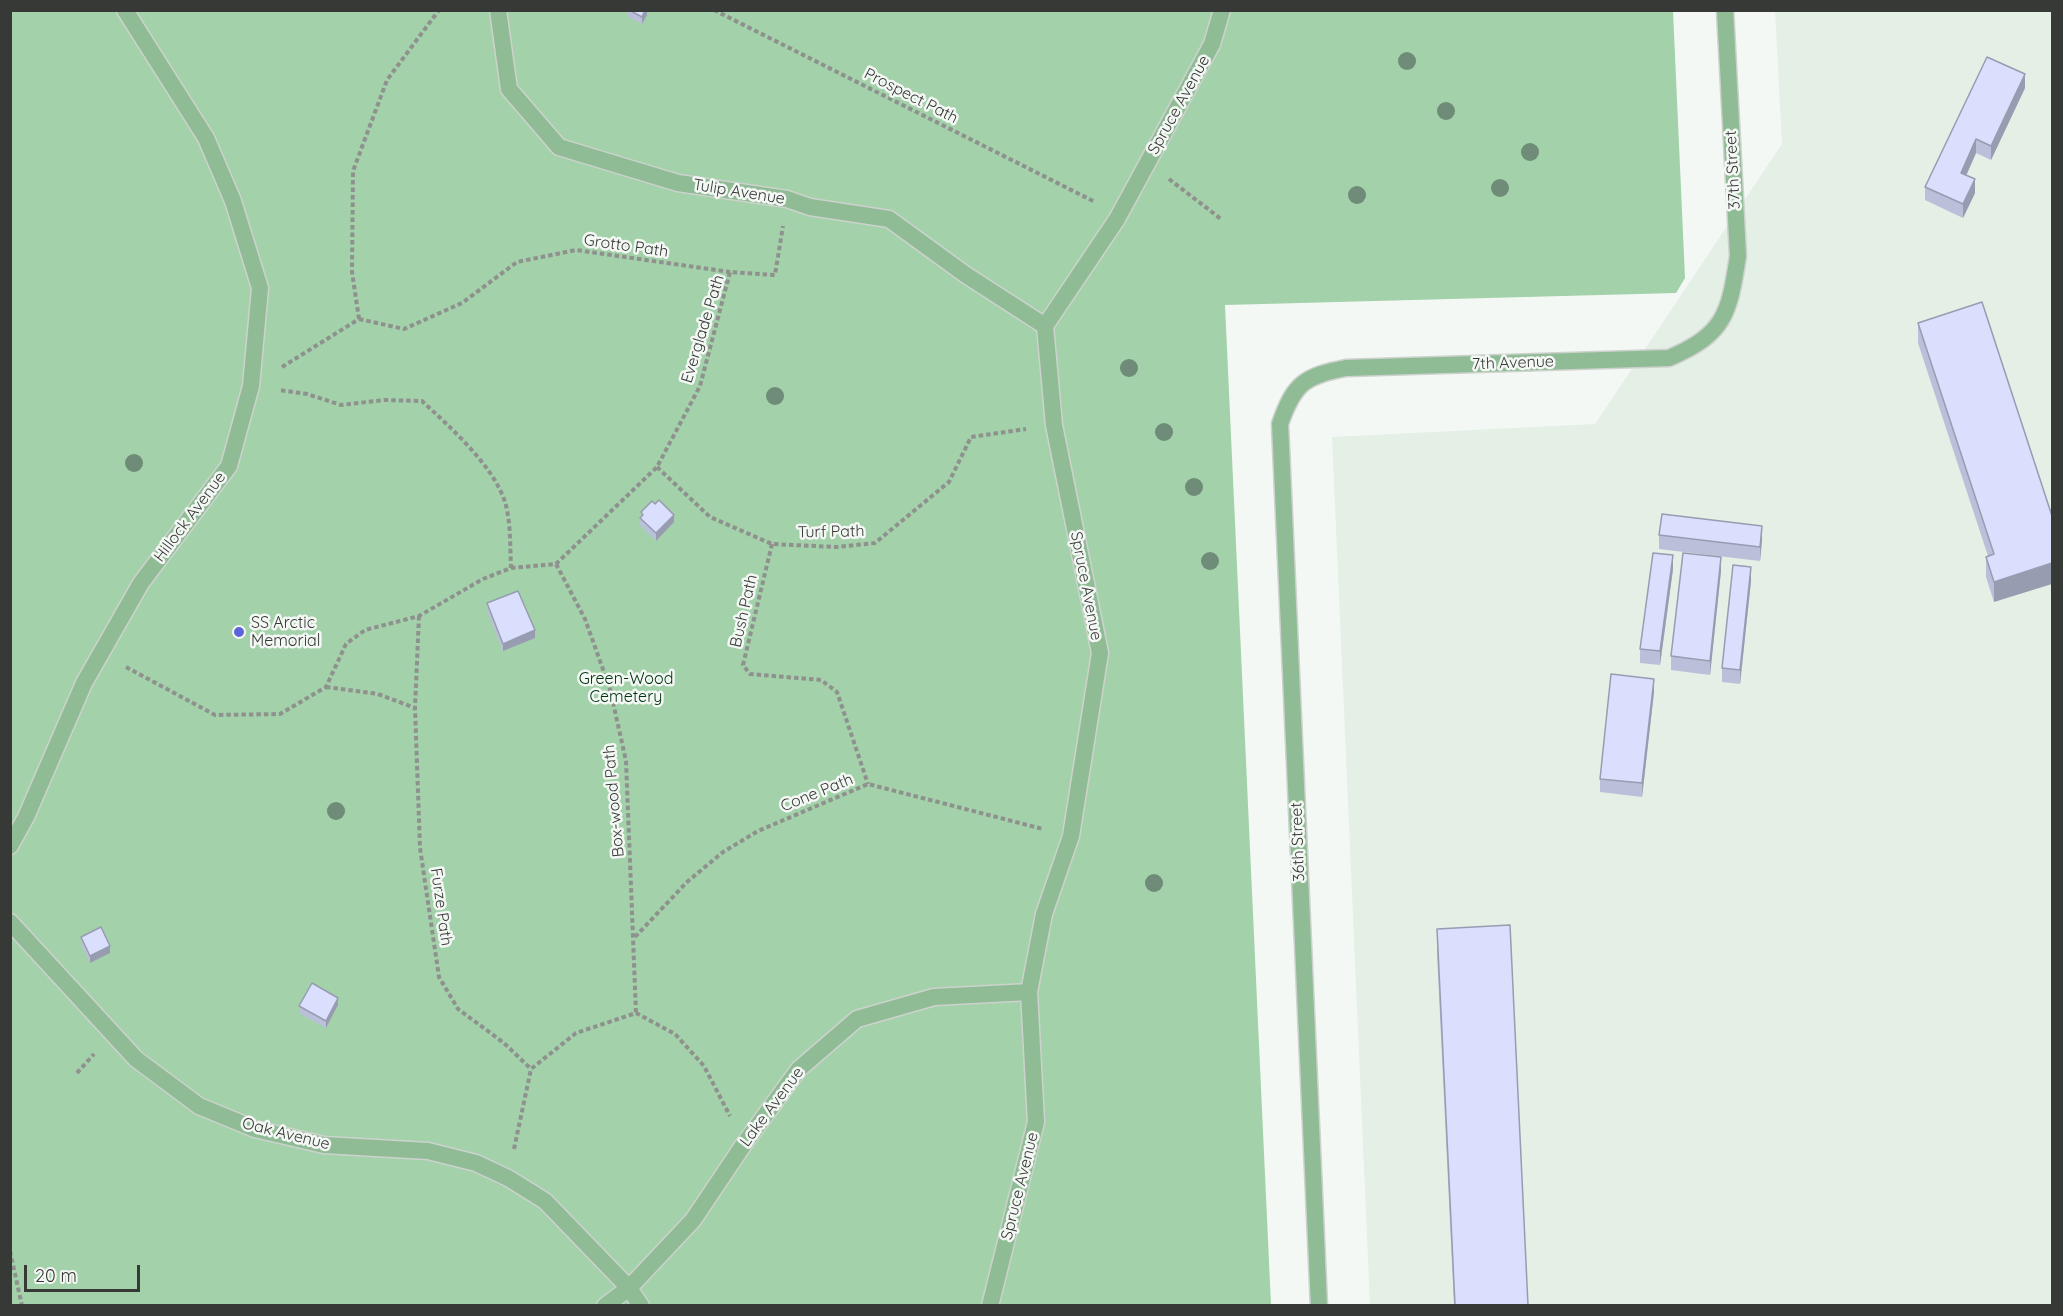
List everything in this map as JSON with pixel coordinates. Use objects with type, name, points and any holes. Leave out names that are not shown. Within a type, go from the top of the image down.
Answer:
[{"type":"street","name":"Hillock Avenue","points":[[10,846],[26,817],[84,684],[141,582],[229,466],[251,386],[260,288],[232,201],[206,138],[125,10]]},
{"type":"street","name":"Tulip Avenue","points":[[498,10],[509,88],[559,147],[678,183],[787,199],[810,207],[889,219],[966,275],[1045,326]]},
{"type":"street","name":"Spruce Avenue","points":[[990,1305],[1036,1122],[1029,992],[1044,914],[1071,836],[1100,652],[1054,425],[1045,326],[1117,219],[1212,44],[1222,10]]},
{"type":"street","name":"37th Street","points":[[1719,327],[1732,297],[1738,256],[1725,10]]},
{"type":"street","name":"7th Avenue","points":[[1301,385],[1317,374],[1346,368],[1669,358],[1698,345],[1719,327]]},
{"type":"street","name":"36th Street","points":[[1301,385],[1288,400],[1280,423],[1318,1305]]},
{"type":"street","name":"Oak Avenue","points":[[10,922],[136,1059],[199,1106],[255,1129],[324,1145],[428,1151],[476,1163],[508,1178],[545,1201],[629,1288],[641,1305]]},
{"type":"street","name":"Lake Avenue","points":[[605,1305],[629,1288],[693,1220],[744,1144],[799,1069],[857,1019],[934,997],[1029,992]]},
{"type":"path","points":[[251,386],[359,320],[352,272],[353,171],[387,80],[439,10]]},
{"type":"path","name":"Prospect Path","points":[[714,10],[1097,203]]},
{"type":"path","points":[[1147,162],[1221,219]]},
{"type":"path","name":"Everglade Path","points":[[556,564],[657,467],[700,386],[730,272],[775,275],[787,199]]},
{"type":"path","name":"Grotto Path","points":[[359,320],[404,329],[462,303],[517,262],[576,250],[730,272]]},
{"type":"path","points":[[251,386],[307,393],[342,405],[384,400],[422,401],[455,431],[482,463],[505,502],[511,568]]},
{"type":"path","name":"Turf Path","points":[[657,467],[710,517],[772,544],[836,547],[875,543],[949,482],[971,437],[1016,431]]},
{"type":"path","name":"Bush Path","points":[[772,544],[743,665],[750,674],[821,680],[837,692],[868,784]]},
{"type":"path","points":[[101,654],[215,715],[280,714],[326,687],[346,644],[365,630],[419,616],[483,579],[511,568],[556,564]]},
{"type":"path","name":"Box-wood Path","points":[[556,564],[585,619],[607,679],[623,750],[635,937],[636,1013]]},
{"type":"path","name":"Furze Path","points":[[419,616],[415,708],[420,848],[439,977],[458,1009],[504,1043],[531,1069]]},
{"type":"path","points":[[326,687],[378,694],[415,708]]},
{"type":"path","name":"Cone Path","points":[[635,937],[687,882],[723,852],[758,831],[868,784],[1044,830]]},
{"type":"path","points":[[508,1178],[531,1069],[576,1034],[636,1013],[675,1034],[704,1066],[744,1144]]},
{"type":"path","points":[[10,1141],[10,1156]]},
{"type":"path","points":[[10,1251],[22,1305]]},
{"type":"shaded area","points":[[1775,11],[2052,11],[2052,1305],[1370,1305],[1332,437],[1595,424],[1782,144]]},
{"type":"green space","name":"Green-Wood Cemetery","points":[[10,11],[1673,11],[1685,278],[1676,293],[1225,305],[1271,1305],[11,1305]]},
{"type":"building","points":[[629,10],[645,10],[642,17]]},
{"type":"building","points":[[1987,57],[2025,74],[1991,146],[1976,139],[1961,173],[1975,179],[1963,204],[1925,187]]},
{"type":"building","points":[[1982,302],[2052,516],[2052,563],[1994,582],[1986,557],[1994,554],[1918,323]]},
{"type":"building","points":[[659,500],[674,515],[656,533],[640,518],[643,515],[641,512],[652,501],[655,504]]},
{"type":"building","points":[[1662,514],[1762,526],[1760,547],[1659,535]]},
{"type":"building","points":[[1653,553],[1673,555],[1660,651],[1640,649]]},
{"type":"building","points":[[1683,553],[1721,557],[1710,661],[1671,656]]},
{"type":"building","points":[[1733,565],[1751,567],[1740,670],[1722,668]]},
{"type":"building","points":[[518,591],[535,630],[503,644],[487,603]]},
{"type":"building","points":[[1611,674],[1654,679],[1642,783],[1600,779]]},
{"type":"building","points":[[1510,925],[1528,1305],[1455,1305],[1437,929]]},
{"type":"building","points":[[101,927],[110,946],[90,956],[81,937]]},
{"type":"building","points":[[312,983],[338,998],[326,1021],[299,1006]]},
{"type":"place","name":"SS Arctic Memorial","points":[[239,632]]}]
